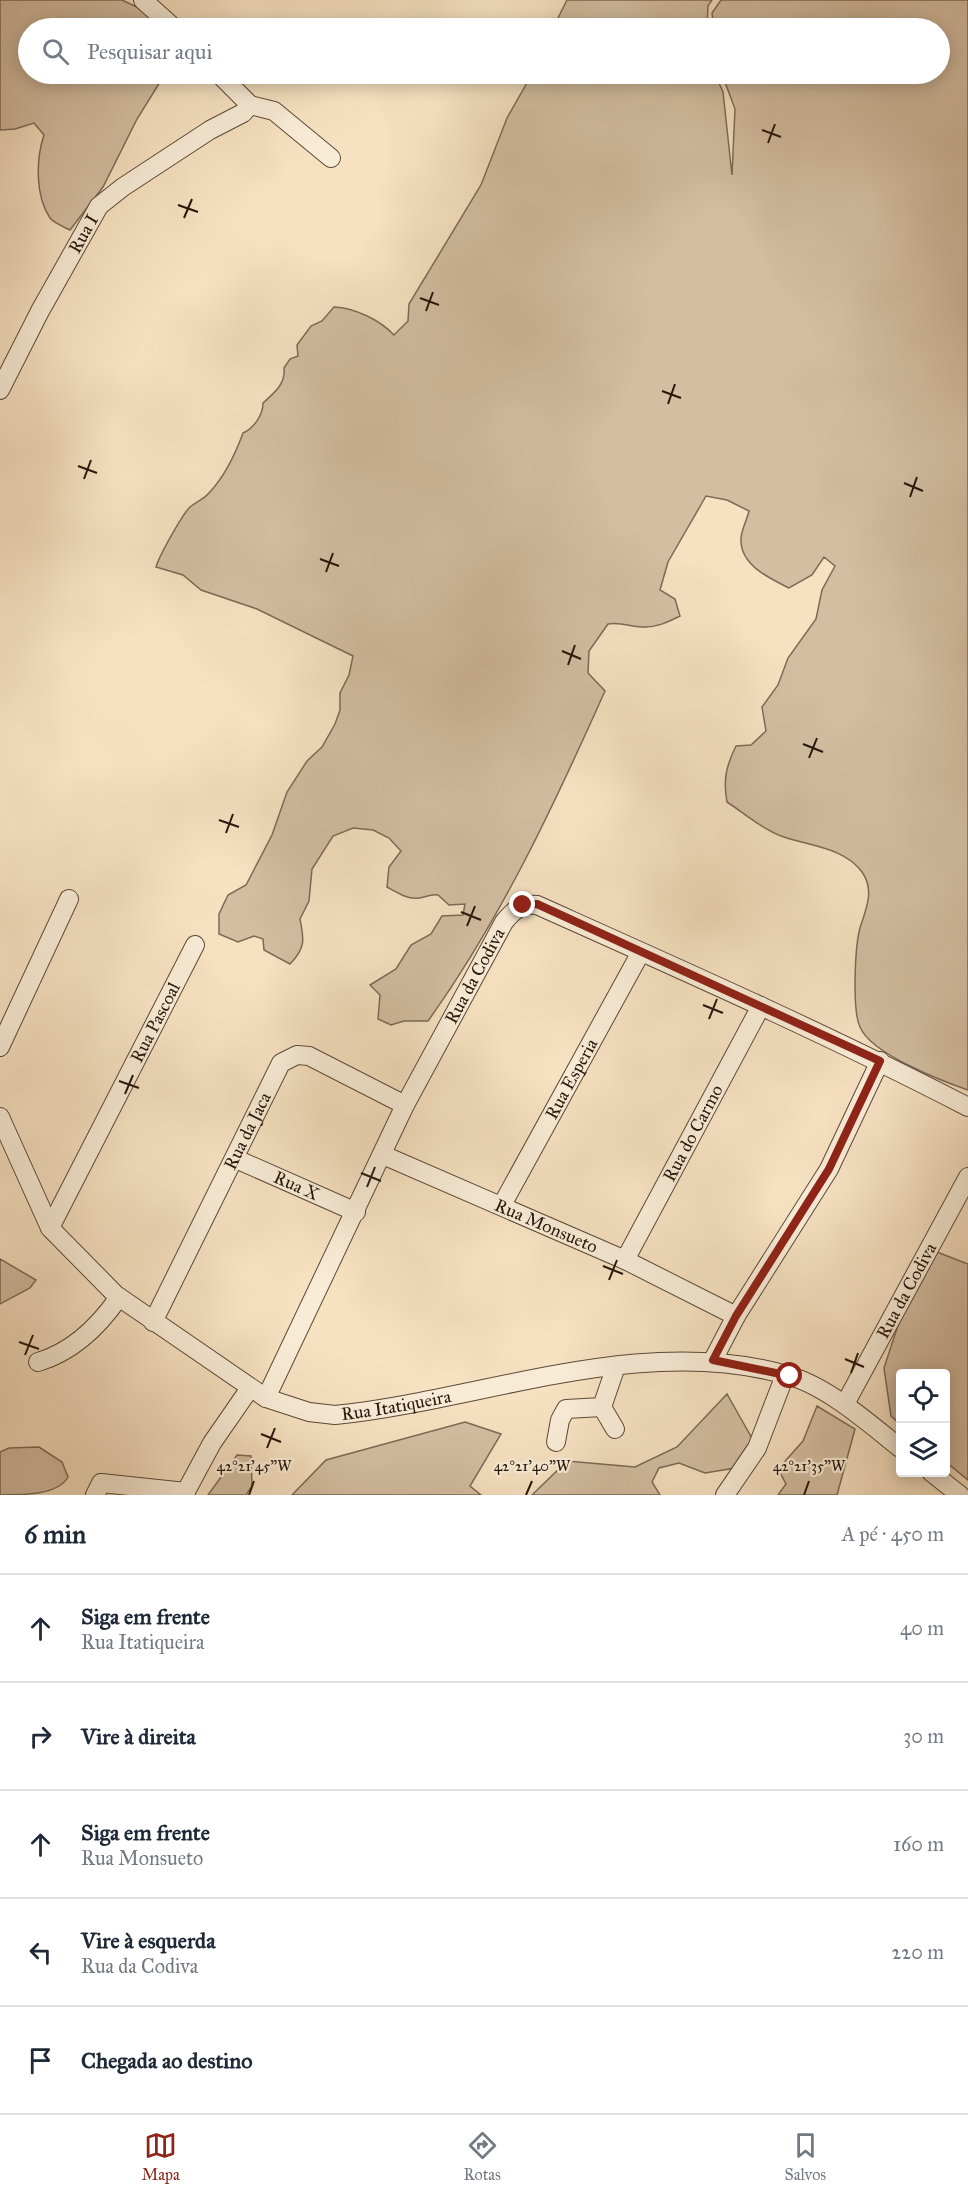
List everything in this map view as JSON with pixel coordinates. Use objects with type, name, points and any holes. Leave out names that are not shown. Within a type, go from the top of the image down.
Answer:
[{"type":"street","points":[[142,0],[163,18]]},
{"type":"street","points":[[229,84],[250,105],[274,111],[331,158]]},
{"type":"street","name":"Rua I","points":[[0,390],[50,293],[99,206],[123,187],[210,130],[243,113],[250,105]]},
{"type":"street","points":[[0,1047],[69,899]]},
{"type":"street","name":"Rua da Codiva","points":[[266,1398],[405,1105],[504,922],[517,908],[537,904],[880,1061],[968,1107]]},
{"type":"street","name":"Rua Pascoal","points":[[50,1228],[195,945]]},
{"type":"street","name":"Rua Esperia","points":[[502,1205],[641,952]]},
{"type":"street","name":"Rua do Carmo","points":[[625,1260],[761,1006]]},
{"type":"street","name":"Rua da Jaca","points":[[153,1322],[236,1159],[281,1063],[297,1054],[309,1056],[405,1105]]},
{"type":"street","points":[[713,1360],[736,1316],[829,1169],[880,1061]]},
{"type":"street","name":"Rua Itatiqueira","points":[[0,1117],[50,1228],[119,1297],[266,1398],[309,1412],[336,1415],[616,1366],[713,1360],[785,1376],[845,1404],[896,1445]]},
{"type":"street","name":"Rua Monsueto","points":[[383,1155],[625,1260],[736,1316]]},
{"type":"street","name":"Rua X","points":[[236,1159],[356,1212]]},
{"type":"street","name":"Rua da Codiva","points":[[845,1404],[968,1177]]},
{"type":"street","points":[[38,1362],[60,1356],[107,1314],[119,1297]]},
{"type":"street","points":[[615,1429],[602,1407],[616,1366]]},
{"type":"street","points":[[725,1495],[757,1448],[785,1376]]},
{"type":"street","points":[[95,1495],[101,1483],[185,1493],[212,1443],[250,1388]]},
{"type":"street","points":[[556,1442],[560,1420],[566,1409],[602,1407]]},
{"type":"street","points":[[936,1477],[960,1495]]},
{"type":"shaded area","points":[[0,0],[122,0],[153,18],[18,18],[18,84],[159,84],[137,119],[103,187],[70,230],[50,218],[42,199],[38,166],[44,135],[34,123],[15,129],[0,130]]},
{"type":"shaded area","points":[[567,0],[712,0],[708,6],[707,18],[558,18]]},
{"type":"shaded area","points":[[721,0],[968,0],[968,1090],[925,1073],[892,1056],[878,1047],[860,1027],[857,1019],[855,993],[856,963],[858,937],[869,893],[862,872],[846,857],[825,848],[774,833],[727,802],[725,780],[736,746],[751,745],[766,731],[762,707],[778,685],[788,658],[816,619],[822,590],[835,566],[824,557],[812,575],[789,588],[765,575],[750,563],[742,548],[741,536],[749,511],[727,500],[706,496],[668,562],[660,590],[675,599],[680,616],[652,627],[608,624],[589,651],[588,673],[605,691],[546,819],[503,902],[428,1021],[404,1021],[391,1025],[378,1019],[380,995],[370,985],[396,969],[411,945],[431,934],[442,916],[463,915],[465,904],[449,905],[438,895],[411,898],[387,887],[389,867],[401,851],[389,838],[373,830],[353,828],[333,836],[312,869],[309,901],[300,919],[301,948],[290,964],[264,950],[263,939],[254,936],[238,942],[219,934],[219,914],[228,895],[246,885],[272,835],[287,792],[307,761],[322,747],[335,724],[340,710],[340,693],[349,675],[353,656],[257,609],[201,590],[183,575],[156,567],[186,511],[207,495],[225,472],[243,433],[254,424],[260,416],[263,403],[281,383],[284,368],[290,359],[298,356],[297,345],[311,326],[322,321],[334,307],[367,316],[382,324],[394,335],[408,321],[409,304],[481,185],[507,118],[526,84],[719,84],[723,92],[732,175],[735,109],[726,84],[950,84],[950,18],[713,18],[712,13]]},
{"type":"shaded area","points":[[937,1252],[968,1264],[968,1480],[950,1465],[950,1369],[896,1369],[896,1420],[891,1416],[884,1368],[902,1313]]},
{"type":"shaded area","points":[[0,1259],[36,1280],[30,1288],[0,1304]]},
{"type":"shaded area","points":[[727,1394],[753,1440],[741,1467],[705,1473],[679,1463],[659,1468],[652,1482],[660,1495],[532,1495],[567,1461],[635,1467],[677,1447]]},
{"type":"shaded area","points":[[817,1406],[855,1429],[837,1495],[778,1495],[786,1484],[778,1469],[803,1441]]},
{"type":"shaded area","points":[[465,1422],[501,1434],[470,1486],[481,1495],[292,1495],[326,1460]]},
{"type":"shaded area","points":[[39,1447],[62,1462],[68,1477],[63,1483],[48,1491],[0,1495],[0,1452],[9,1448]]},
{"type":"shaded area","points":[[237,1455],[251,1456],[252,1486],[246,1495],[208,1495]]},
{"type":"route","points":[[523,905],[537,904],[880,1061],[829,1169],[781,1249],[736,1316],[713,1360],[790,1376]]}]
